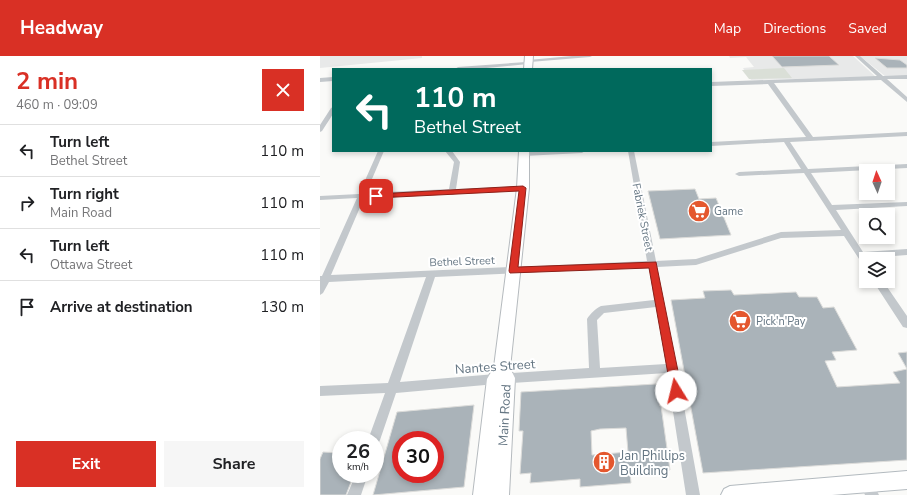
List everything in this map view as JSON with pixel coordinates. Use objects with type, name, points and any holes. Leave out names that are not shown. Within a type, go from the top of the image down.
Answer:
[{"type":"main road","points":[[502,375],[523,188],[524,153]]},
{"type":"main road","name":"Main Road","points":[[483,495],[502,375]]},
{"type":"main road","name":"Main Road","points":[[499,495],[502,375]]},
{"type":"main road","points":[[730,495],[869,489],[907,480]]},
{"type":"street","points":[[490,68],[512,67],[528,62],[590,56]]},
{"type":"street","points":[[857,56],[907,100]]},
{"type":"street","points":[[712,84],[907,77]]},
{"type":"street","points":[[320,80],[332,79]]},
{"type":"street","points":[[770,82],[811,139]]},
{"type":"street","points":[[320,130],[332,111]]},
{"type":"street","points":[[712,144],[907,134]]},
{"type":"street","points":[[786,140],[859,252]]},
{"type":"street","points":[[320,291],[323,279],[381,152]]},
{"type":"street","points":[[449,152],[457,162],[452,192]]},
{"type":"street","points":[[524,153],[553,152]]},
{"type":"street","name":"Fabriek Street","points":[[631,152],[672,368],[693,495]]},
{"type":"street","points":[[739,174],[907,166]]},
{"type":"street","points":[[320,198],[523,188]]},
{"type":"street","points":[[830,208],[907,204]]},
{"type":"street","name":"Bethel Street","points":[[323,279],[696,262],[781,236],[847,233]]},
{"type":"street","points":[[895,254],[907,252]]},
{"type":"street","points":[[377,431],[432,274]]},
{"type":"street","points":[[884,288],[904,314],[907,324]]},
{"type":"street","points":[[595,372],[592,319],[596,314],[601,310],[660,303]]},
{"type":"street","name":"Nantes Street","points":[[320,391],[393,388],[502,375],[672,368]]},
{"type":"street","points":[[354,495],[359,483]]},
{"type":"shaded area","points":[[320,56],[422,56],[422,58],[320,68]]},
{"type":"shaded area","points":[[729,56],[853,56],[876,77],[751,80],[743,68],[754,67],[746,57],[730,58]]},
{"type":"shaded area","points":[[860,56],[907,56],[907,76],[886,77]]},
{"type":"shaded area","points":[[784,68],[792,78],[749,79],[742,70]]},
{"type":"building","points":[[772,56],[829,56],[839,65],[782,67]]},
{"type":"building","points":[[875,58],[900,60],[907,65],[907,68],[887,68]]},
{"type":"building","points":[[695,189],[699,199],[716,198],[731,235],[660,239],[648,191]]},
{"type":"building","points":[[731,290],[734,295],[796,292],[799,297],[817,297],[823,308],[834,307],[857,350],[832,352],[836,360],[825,361],[837,387],[900,383],[893,372],[907,369],[907,460],[703,473],[671,300],[705,298],[703,291]]},
{"type":"building","points":[[907,352],[907,369],[898,353]]},
{"type":"building","points":[[656,384],[661,406],[670,470],[630,473],[631,483],[580,487],[580,479],[530,483],[531,473],[520,474],[523,431],[519,431],[521,392]],"holes":[[[626,428],[628,452],[592,455],[591,431],[600,429]]]},
{"type":"building","points":[[474,405],[464,487],[373,495],[376,483],[384,483],[384,457],[397,412]]},
{"type":"building","points":[[323,452],[332,452],[332,483],[351,483],[346,495],[320,495],[320,459]]},
{"type":"place","name":"Game","points":[[699,211]]},
{"type":"place","name":"Pick'n'Pay","points":[[740,321]]},
{"type":"place","name":"Jan Phillips Building","points":[[604,462]]},
{"type":"route","points":[[376,196],[523,188],[513,271],[653,264],[676,391]]}]
